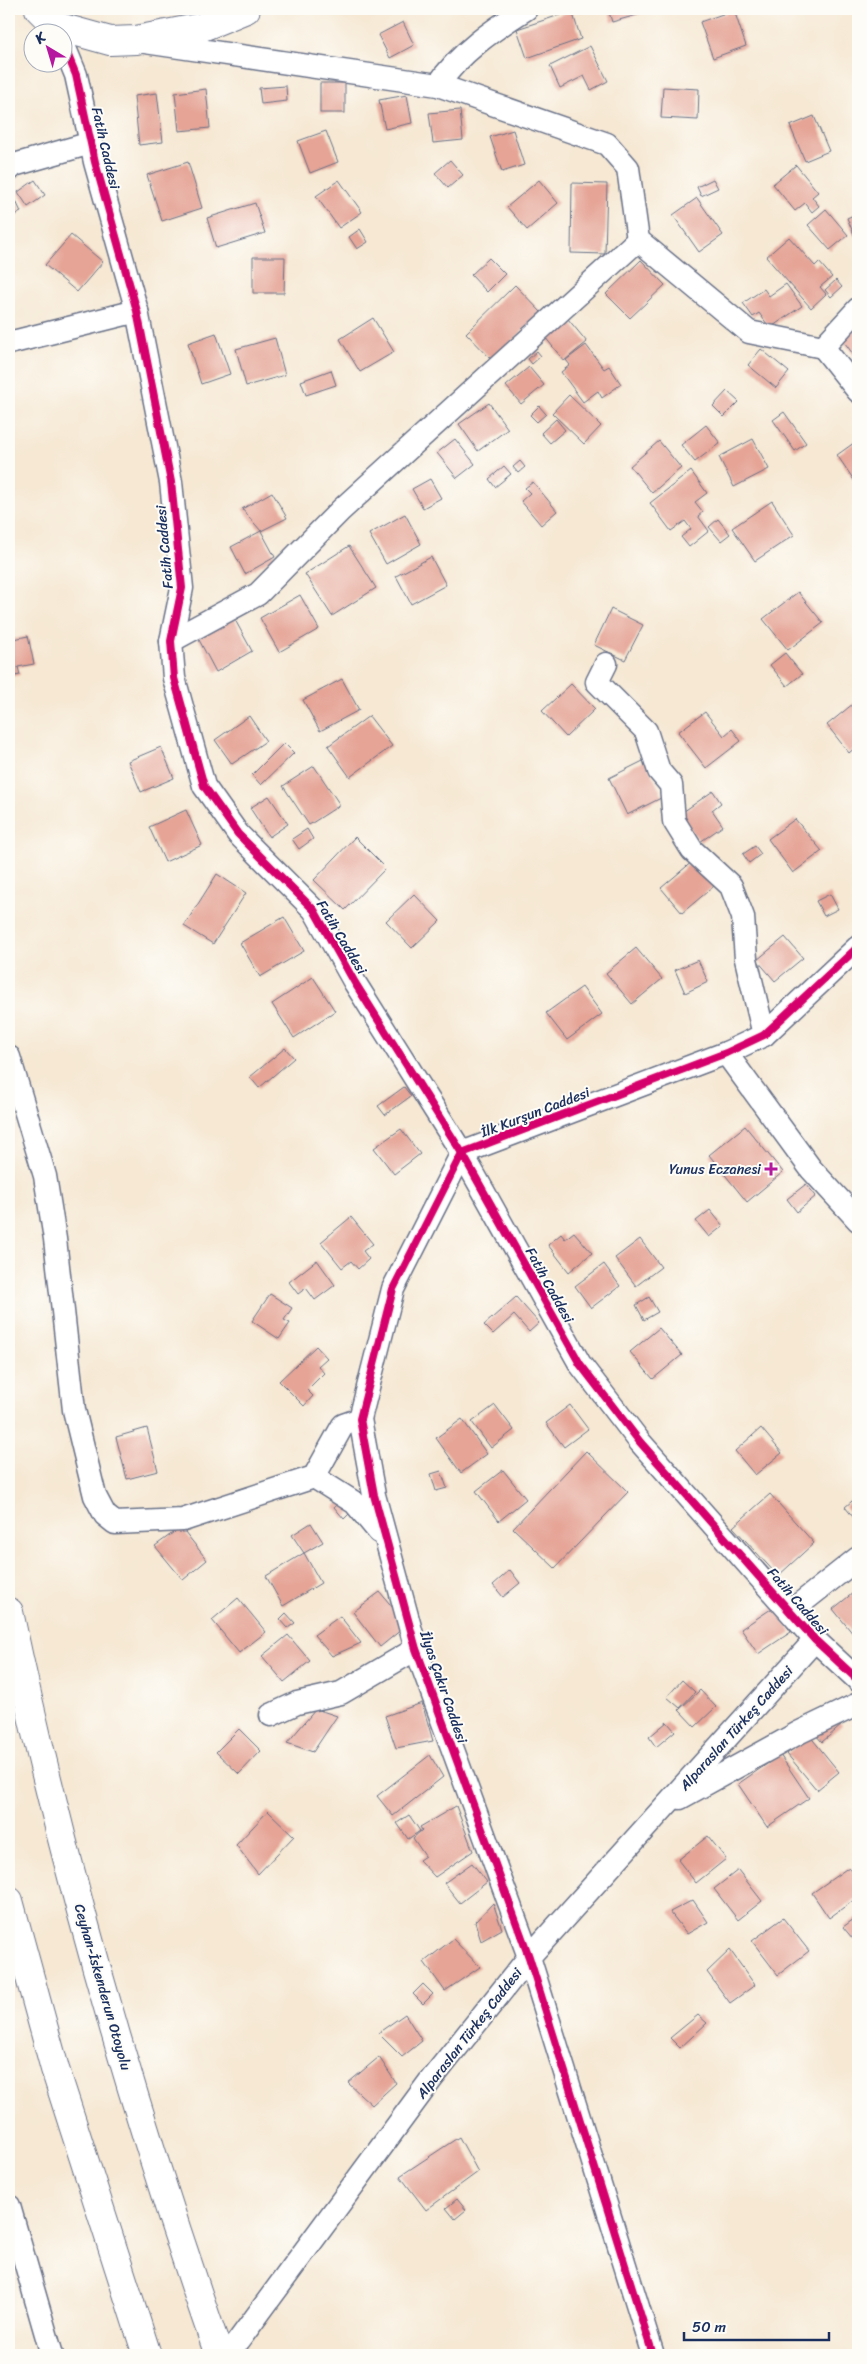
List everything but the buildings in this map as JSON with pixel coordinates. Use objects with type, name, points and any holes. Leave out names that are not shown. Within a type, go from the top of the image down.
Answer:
[{"type":"main road","points":[[72,32],[110,41],[136,40],[202,27],[246,9]]},
{"type":"main road","name":"Ceyhan-İskenderun Otoyolu","points":[[9,1612],[60,1831],[120,2050],[219,2355]]},
{"type":"main road","points":[[9,1901],[55,2069],[147,2355]]},
{"type":"street","points":[[438,85],[448,69],[498,27],[526,9]]},
{"type":"street","points":[[136,40],[438,85],[607,144],[628,168],[638,240],[749,332],[822,347],[858,391]]},
{"type":"street","name":"Fatih Caddesi","points":[[72,66],[76,75],[91,143],[137,311],[171,482],[182,588],[171,641],[174,678],[204,786],[238,834],[314,910],[355,983],[462,1153],[580,1364],[640,1442],[815,1640],[858,1680]]},
{"type":"street","points":[[9,170],[14,165],[91,143]]},
{"type":"street","points":[[171,641],[258,594],[341,510],[638,240]]},
{"type":"street","points":[[822,347],[858,309]]},
{"type":"street","points":[[9,343],[137,311]]},
{"type":"street","points":[[606,664],[597,682],[646,731],[659,771],[671,786],[674,821],[692,850],[731,886],[743,917],[746,959],[764,1035]]},
{"type":"street","name":"İlk Kurşun Caddesi","points":[[462,1153],[726,1053],[764,1035],[858,947]]},
{"type":"street","points":[[726,1053],[812,1169],[858,1220]]},
{"type":"street","points":[[9,1058],[45,1176],[55,1239],[74,1410],[96,1496],[105,1515],[115,1523],[183,1520],[314,1477],[343,1424],[360,1419],[393,1289],[462,1153]]},
{"type":"street","name":"İlyas Çakır Caddesi","points":[[360,1419],[374,1496],[416,1649],[529,1957],[653,2355]]},
{"type":"street","points":[[314,1477],[355,1503],[387,1543]]},
{"type":"street","points":[[791,1611],[858,1558]]},
{"type":"street","name":"Alparaslan Türkeş Caddesi","points":[[228,2355],[430,2081],[529,1957],[815,1640]]},
{"type":"street","points":[[271,1715],[297,1703],[341,1693],[416,1649]]},
{"type":"street","points":[[666,1806],[800,1732],[858,1704]]},
{"type":"street","points":[[9,2206],[52,2355]]},
{"type":"cycle path","points":[[72,65],[76,75],[95,162],[137,311],[171,482],[182,588],[171,641],[174,678],[204,786],[238,834],[314,910],[355,983],[462,1153],[580,1364],[640,1442],[815,1640],[858,1680]]},
{"type":"cycle path","points":[[653,2355],[529,1957],[416,1649],[374,1495],[360,1419],[393,1289],[462,1153],[726,1053],[764,1035],[858,947]]},
{"type":"place","name":"Yunus Eczanesi","points":[[771,1169]]}]
